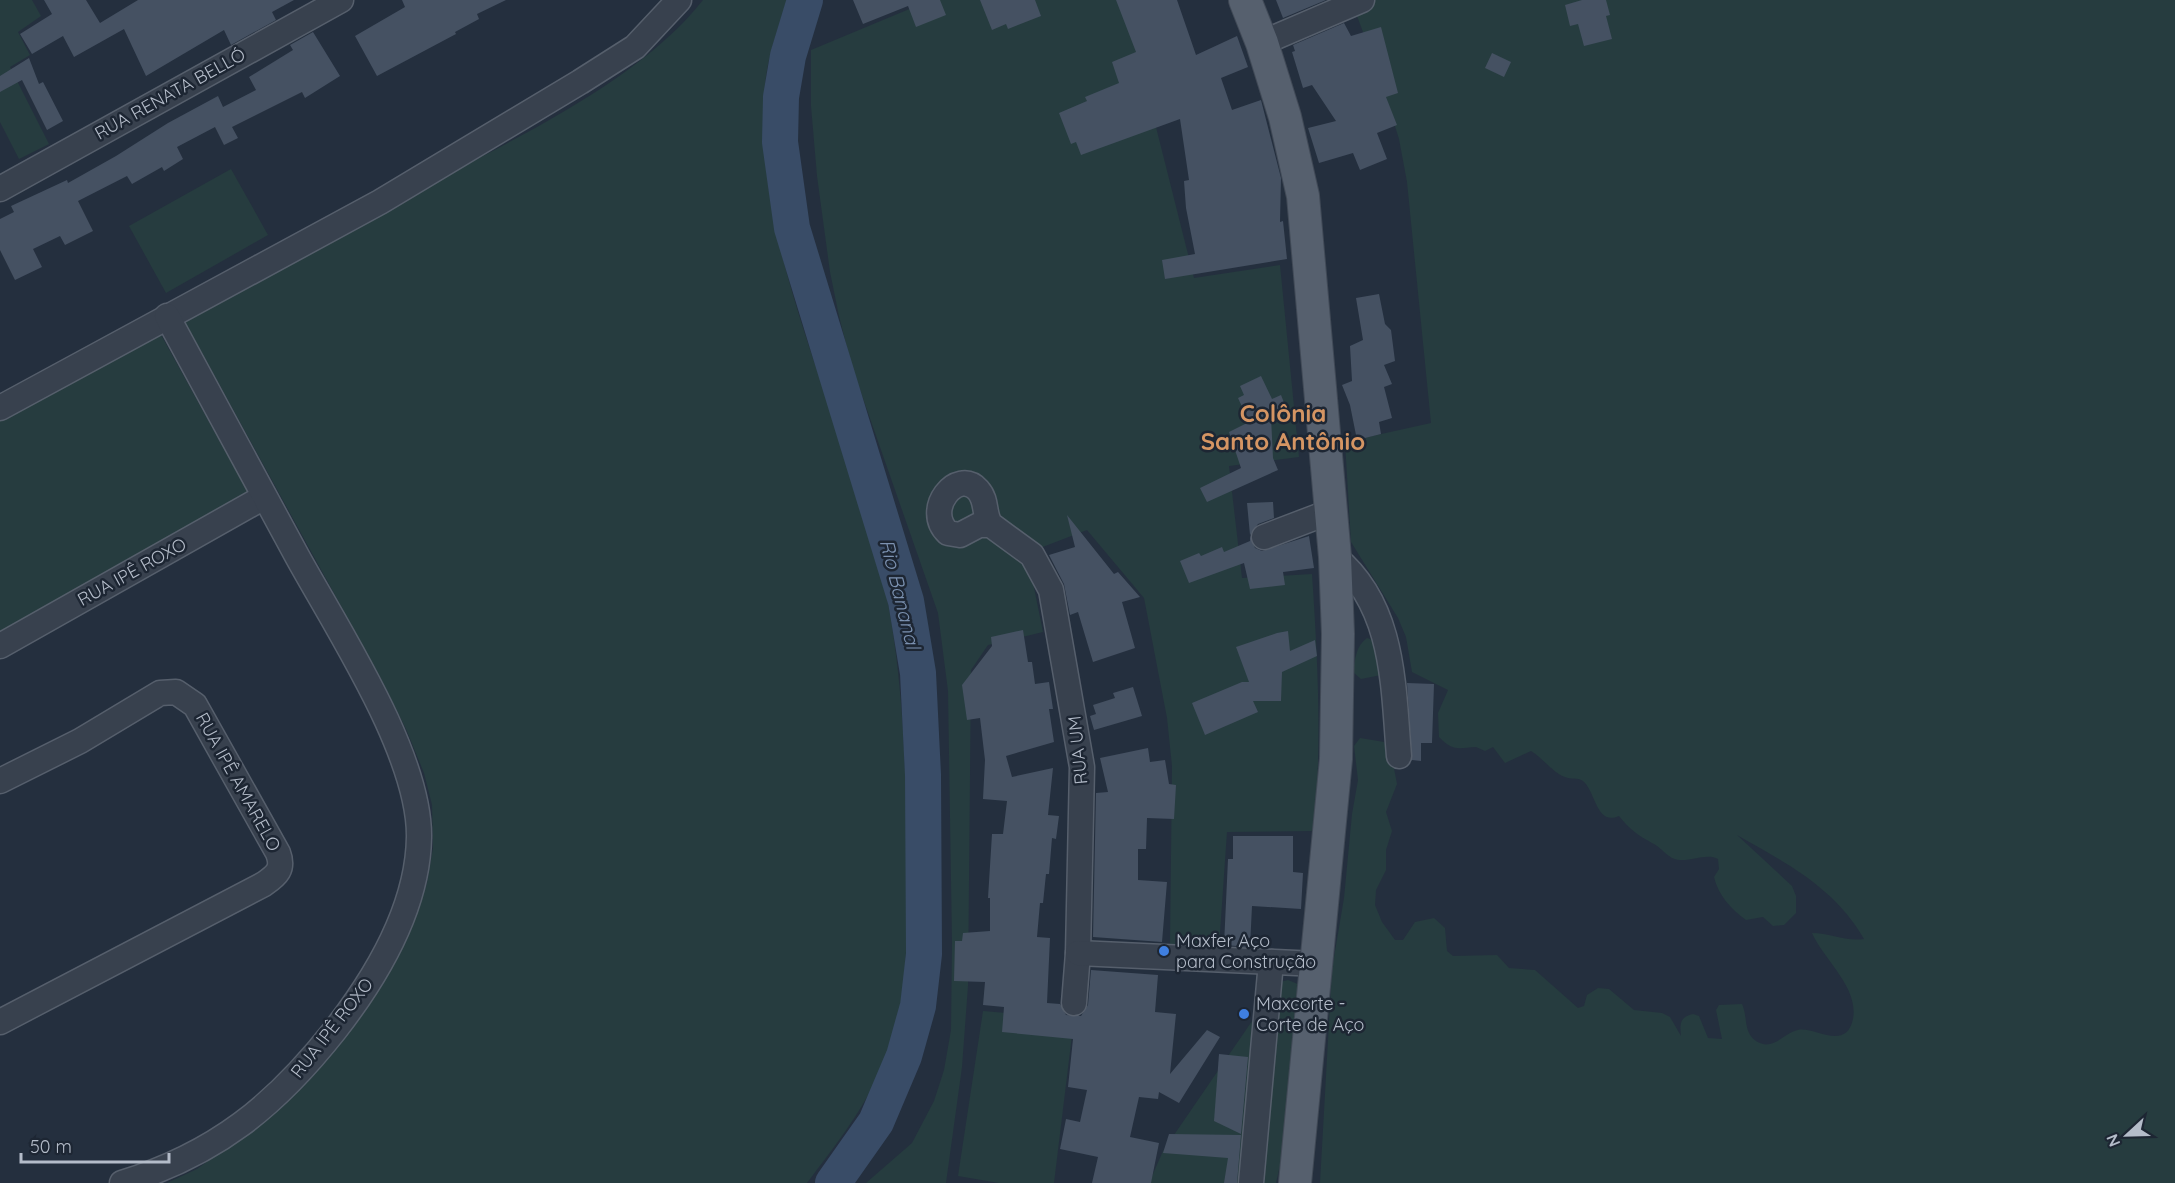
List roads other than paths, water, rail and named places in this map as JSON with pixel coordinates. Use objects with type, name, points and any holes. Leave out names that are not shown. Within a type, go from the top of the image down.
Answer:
[{"type":"main road","points":[[1245,0],[1262,44],[1285,117],[1303,196],[1335,557],[1338,634],[1336,759],[1295,1183]]},
{"type":"street","name":"RUA RENATA BELLÓ","points":[[0,189],[341,0]]},
{"type":"street","points":[[0,408],[380,202],[614,61],[635,46],[679,0]]},
{"type":"street","points":[[1262,44],[1362,0]]},
{"type":"street","name":"RUA IPÊ ROXO","points":[[122,1183],[161,1171],[203,1151],[272,1101],[312,1060],[362,996],[390,946],[404,910],[417,860],[418,817],[407,771],[368,686],[167,316]]},
{"type":"street","name":"RUA IPÊ ROXO","points":[[0,646],[264,497]]},
{"type":"street","points":[[1264,537],[1332,511]]},
{"type":"street","name":"RUA UM","points":[[991,525],[1032,555],[1051,590],[1082,767],[1078,953],[1074,1003]]},
{"type":"street","points":[[1335,557],[1367,591],[1384,633],[1390,655],[1399,756]]},
{"type":"street","name":"RUA IPÊ AMARELO","points":[[0,782],[80,741],[160,693],[176,692],[195,705],[278,853],[281,866],[279,872],[264,884],[0,1022]]},
{"type":"street","points":[[1078,953],[1317,964]]},
{"type":"street","points":[[1251,1183],[1271,962]]},
{"type":"waterway","name":"Rio Bananal","points":[[805,0],[788,56],[781,97],[780,142],[792,228],[906,601],[918,673],[923,775],[924,954],[918,1006],[904,1056],[876,1122],[833,1183]]},
{"type":"place","name":"Maxfer Aço para Construção","points":[[1164,951]]},
{"type":"place","name":"Maxcorte - Corte de Aço","points":[[1244,1014]]},
{"type":"district","name":"Colônia Santo Antônio","points":[[1283,428]]}]
